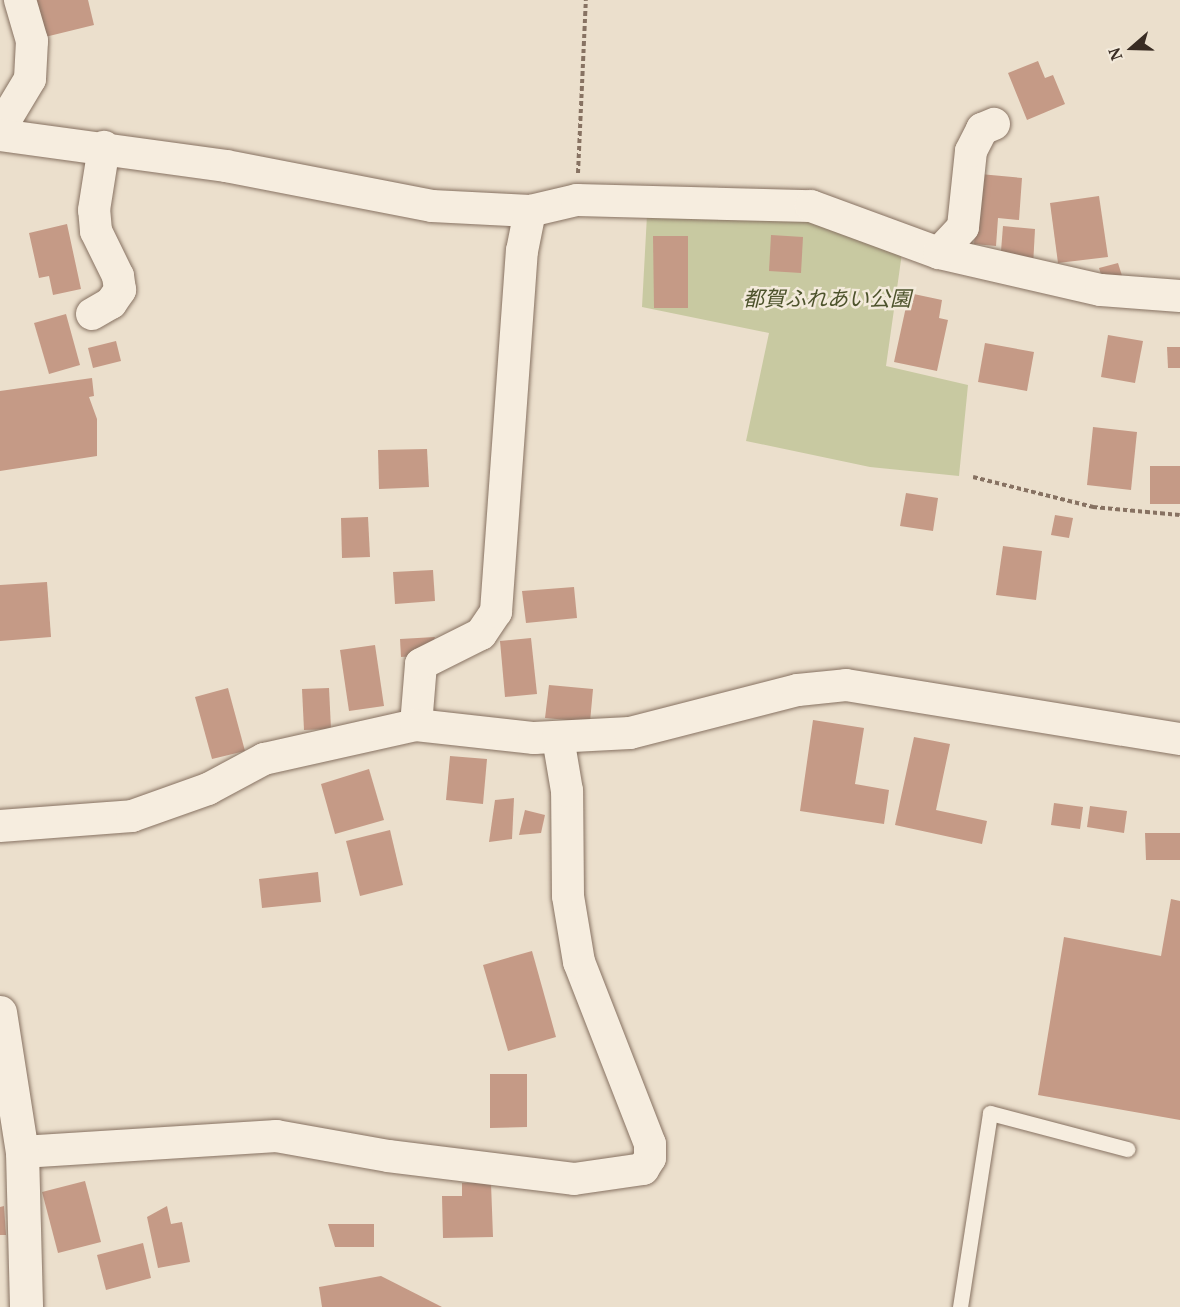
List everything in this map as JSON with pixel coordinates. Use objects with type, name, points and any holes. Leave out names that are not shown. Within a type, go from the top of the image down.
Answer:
[{"type":"street","points":[[0,129],[30,79],[32,41],[20,0]]},
{"type":"street","points":[[939,254],[963,227],[970,151],[982,129],[994,124]]},
{"type":"street","points":[[0,135],[104,147],[226,166],[432,206],[530,212],[576,200],[810,206],[939,254],[1101,290],[1180,296]]},
{"type":"street","points":[[92,314],[111,303],[120,290],[118,276],[96,231],[94,210],[104,147]]},
{"type":"street","points":[[416,724],[421,664],[481,634],[496,612],[522,251],[530,212]]},
{"type":"street","points":[[0,826],[132,816],[208,789],[264,759],[416,724],[558,738],[630,733],[798,690],[846,685],[1180,738]]},
{"type":"street","points":[[22,1152],[276,1136],[388,1156],[574,1179],[643,1169],[650,1158],[650,1144],[579,962],[568,896],[567,791],[558,738]]},
{"type":"street","points":[[0,1012],[22,1152],[26,1307]]},
{"type":"lane","points":[[960,1307],[990,1113],[1127,1149]]},
{"type":"path","points":[[576,200],[586,0]]},
{"type":"path","points":[[973,477],[1093,507],[1180,515]]},
{"type":"green space","name":"都賀ふれあい公園","points":[[647,215],[799,216],[902,253],[886,366],[968,385],[959,476],[870,467],[746,441],[769,333],[642,307]]},
{"type":"building","points":[[36,0],[88,0],[94,25],[45,37]]},
{"type":"building","points":[[1038,61],[1045,78],[1053,75],[1065,104],[1027,120],[1008,73]]},
{"type":"building","points":[[980,174],[1022,178],[1019,220],[998,218],[996,246],[974,244]]},
{"type":"building","points":[[1099,196],[1108,257],[1058,263],[1050,203]]},
{"type":"building","points":[[67,224],[81,289],[53,295],[49,276],[39,278],[29,233]]},
{"type":"building","points":[[1003,226],[1035,229],[1033,266],[1000,264]]},
{"type":"building","points":[[771,235],[803,237],[801,273],[769,271]]},
{"type":"building","points":[[653,236],[688,236],[688,308],[654,308]]},
{"type":"building","points":[[1118,263],[1123,279],[1104,284],[1099,268]]},
{"type":"building","points":[[909,293],[942,300],[939,318],[948,320],[937,371],[894,362]]},
{"type":"building","points":[[66,314],[80,365],[49,374],[34,323]]},
{"type":"building","points":[[1108,335],[1143,341],[1135,383],[1101,377]]},
{"type":"building","points":[[116,341],[121,361],[93,368],[88,348]]},
{"type":"building","points":[[985,343],[1034,352],[1027,391],[978,382]]},
{"type":"building","points":[[1167,347],[1180,347],[1180,368],[1168,368]]},
{"type":"building","points":[[92,378],[94,396],[89,397],[97,419],[97,456],[0,471],[0,391]]},
{"type":"building","points":[[1093,427],[1137,432],[1131,490],[1087,485]]},
{"type":"building","points":[[427,449],[429,487],[379,489],[378,450]]},
{"type":"building","points":[[1150,466],[1180,466],[1180,504],[1150,504]]},
{"type":"building","points":[[906,493],[938,498],[933,531],[900,526]]},
{"type":"building","points":[[1055,515],[1073,518],[1069,538],[1051,535]]},
{"type":"building","points":[[368,517],[370,557],[342,558],[341,518]]},
{"type":"building","points":[[1003,546],[1042,551],[1036,600],[996,595]]},
{"type":"building","points":[[433,570],[435,601],[395,604],[393,572]]},
{"type":"building","points":[[47,582],[51,637],[0,641],[0,585]]},
{"type":"building","points":[[574,587],[577,618],[526,623],[522,591]]},
{"type":"building","points":[[435,637],[429,655],[401,657],[400,639]]},
{"type":"building","points":[[531,638],[537,694],[505,697],[500,641]]},
{"type":"building","points":[[375,645],[384,706],[349,711],[340,650]]},
{"type":"building","points":[[549,685],[593,689],[590,722],[545,718]]},
{"type":"building","points":[[228,688],[245,751],[212,759],[195,697]]},
{"type":"building","points":[[329,688],[331,729],[304,730],[302,689]]},
{"type":"building","points":[[813,720],[864,728],[855,784],[889,790],[884,824],[800,811]]},
{"type":"building","points":[[914,737],[950,744],[936,810],[987,821],[982,844],[895,825]]},
{"type":"building","points":[[450,756],[487,759],[483,804],[446,800]]},
{"type":"building","points":[[369,769],[384,820],[335,834],[321,784]]},
{"type":"building","points":[[514,798],[512,839],[489,842],[495,800]]},
{"type":"building","points":[[1054,803],[1083,807],[1080,829],[1051,825]]},
{"type":"building","points":[[1090,806],[1127,811],[1124,833],[1087,827]]},
{"type":"building","points":[[525,810],[545,815],[541,833],[519,835]]},
{"type":"building","points":[[390,830],[403,885],[360,896],[346,841]]},
{"type":"building","points":[[1145,833],[1180,833],[1180,860],[1146,860]]},
{"type":"building","points":[[318,872],[321,902],[262,908],[259,879]]},
{"type":"building","points":[[1171,899],[1180,901],[1180,1120],[1038,1095],[1064,937],[1161,956]]},
{"type":"building","points":[[532,951],[556,1037],[508,1051],[483,965]]},
{"type":"building","points":[[490,1074],[527,1074],[527,1127],[490,1128]]},
{"type":"building","points":[[85,1181],[101,1242],[58,1253],[42,1192]]},
{"type":"building","points":[[462,1183],[491,1183],[493,1237],[443,1238],[442,1196],[462,1196]]},
{"type":"building","points":[[4,1206],[6,1235],[0,1235],[0,1207]]},
{"type":"building","points":[[167,1206],[171,1224],[182,1222],[190,1262],[158,1268],[147,1217]]},
{"type":"building","points":[[328,1224],[374,1224],[374,1247],[335,1247]]},
{"type":"building","points":[[143,1243],[151,1278],[106,1290],[97,1255]]},
{"type":"building","points":[[381,1276],[442,1307],[322,1307],[319,1287]]}]
